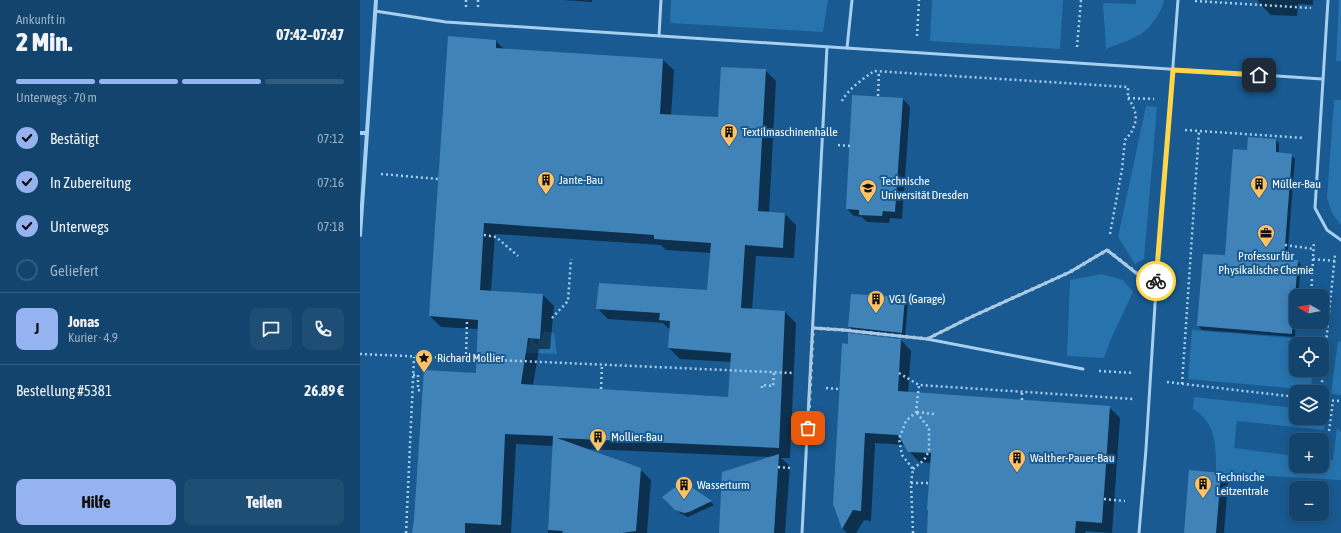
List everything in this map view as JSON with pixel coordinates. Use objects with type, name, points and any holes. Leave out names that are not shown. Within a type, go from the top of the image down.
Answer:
[{"type":"street","points":[[360,235],[376,0]]},
{"type":"street","points":[[360,133],[367,133]]},
{"type":"lane","points":[[659,36],[661,0]]},
{"type":"lane","points":[[848,48],[852,0]]},
{"type":"lane","points":[[1139,533],[1178,0]]},
{"type":"lane","points":[[1328,0],[1322,79],[1316,208],[1327,230],[1341,240]]},
{"type":"lane","points":[[375,11],[446,22],[1322,79]]},
{"type":"lane","points":[[802,533],[827,47]]},
{"type":"lane","points":[[927,339],[971,317],[1070,272],[1107,250],[1156,288]]},
{"type":"lane","points":[[813,328],[927,339],[1083,369]]},
{"type":"path","points":[[916,53],[919,0]]},
{"type":"path","points":[[1075,63],[1081,0]]},
{"type":"path","points":[[1178,0],[1327,9]]},
{"type":"path","points":[[841,104],[844,97],[859,82],[874,71],[1128,87],[1128,98],[1136,115],[1135,124],[1131,133],[1125,140],[1122,169],[1107,250]]},
{"type":"path","points":[[878,96],[879,71]]},
{"type":"path","points":[[1128,98],[1157,99]]},
{"type":"path","points":[[1168,129],[1319,140]]},
{"type":"path","points":[[1182,384],[1199,131]]},
{"type":"path","points":[[383,175],[438,179]]},
{"type":"path","points":[[1311,289],[1316,208]]},
{"type":"path","points":[[484,235],[496,237],[518,256]]},
{"type":"path","points":[[1322,385],[1337,237]]},
{"type":"path","points":[[1285,245],[1314,249]]},
{"type":"path","points":[[1313,258],[1334,261]]},
{"type":"path","points":[[552,318],[568,301],[571,259]]},
{"type":"path","points":[[466,359],[467,319]]},
{"type":"path","points":[[360,354],[810,374]]},
{"type":"path","points":[[406,533],[414,357]]},
{"type":"path","points":[[601,389],[602,365]]},
{"type":"path","points":[[1104,371],[1150,374]]},
{"type":"path","points":[[762,388],[762,385],[773,386],[774,372]]},
{"type":"path","points":[[899,373],[919,385],[1022,390],[1148,400]]},
{"type":"path","points":[[413,375],[418,375],[418,390],[422,391]]},
{"type":"path","points":[[1162,382],[1289,396]]},
{"type":"path","points":[[913,469],[902,456],[899,439],[906,422],[916,412],[919,385]]},
{"type":"path","points":[[1022,390],[1022,400]]},
{"type":"path","points":[[1329,401],[1341,402]]},
{"type":"path","points":[[1329,431],[1333,401]]},
{"type":"path","points":[[916,412],[934,414]]},
{"type":"path","points":[[913,533],[911,483],[913,469],[924,460],[929,450],[929,428],[916,412]]},
{"type":"path","points":[[911,483],[928,483]]},
{"type":"path","points":[[1104,498],[1142,503]]},
{"type":"shaded area","points":[[671,0],[828,0],[823,32],[670,23]]},
{"type":"shaded area","points":[[932,0],[1063,0],[1060,49],[930,41]]},
{"type":"shaded area","points":[[1136,0],[1164,0],[1159,14],[1145,32],[1106,49],[1103,3],[1136,4]]},
{"type":"shaded area","points":[[1339,0],[1341,0],[1341,61],[1336,61]]},
{"type":"shaded area","points":[[1334,100],[1341,100],[1341,225],[1332,213],[1327,198]]},
{"type":"shaded area","points":[[1146,106],[1157,107],[1144,259],[1135,264],[1118,237]]},
{"type":"shaded area","points":[[1101,274],[1123,280],[1133,292],[1111,339],[1104,358],[1067,356],[1070,280]]},
{"type":"shaded area","points":[[1192,330],[1289,338],[1289,377],[1312,377],[1312,385],[1289,385],[1289,388],[1188,379]]},
{"type":"shaded area","points":[[544,331],[554,333],[557,354],[506,352],[506,344],[529,345],[530,339],[534,339],[534,343],[538,344],[538,340],[541,339]]},
{"type":"shaded area","points":[[1338,341],[1341,342],[1341,395],[1331,394]]},
{"type":"shaded area","points":[[1194,397],[1289,407],[1289,425],[1325,425],[1324,430],[1237,421],[1234,448],[1289,455],[1289,473],[1329,473],[1329,460],[1333,460],[1337,428],[1341,432],[1341,480],[1216,473],[1214,436],[1207,421],[1193,409]]},
{"type":"building","points":[[448,36],[496,40],[496,48],[663,59],[660,114],[718,117],[721,67],[766,69],[758,211],[785,213],[783,248],[745,245],[741,308],[785,311],[779,448],[557,438],[641,468],[636,531],[622,533],[562,533],[563,531],[548,530],[553,436],[505,434],[501,525],[465,523],[465,533],[412,533],[424,370],[476,373],[478,320],[429,316]],"holes":[[[484,223],[654,235],[654,239],[711,243],[707,290],[599,283],[596,309],[660,313],[659,320],[670,321],[668,348],[731,353],[728,397],[521,384],[528,338],[540,339],[543,294],[480,290]]]},
{"type":"building","points":[[852,95],[903,98],[895,212],[883,211],[882,216],[859,215],[859,210],[846,209]]},
{"type":"building","name":"Müller-Bau","points":[[1248,137],[1276,139],[1276,152],[1292,154],[1284,259],[1298,260],[1296,289],[1289,289],[1289,329],[1292,329],[1292,334],[1197,326],[1203,254],[1225,255],[1233,149],[1247,150]]},
{"type":"building","name":"VG1 (Garage)","points":[[851,294],[905,297],[902,333],[848,327]]},
{"type":"building","name":"Walther-Pauer-Bau","points":[[848,333],[901,339],[898,391],[1110,406],[1102,523],[1076,521],[1075,533],[927,533],[931,453],[908,452],[898,435],[865,433],[861,511],[853,510],[842,529],[833,504],[842,343],[848,344]]},
{"type":"building","points":[[779,454],[774,533],[719,533],[722,472]]},
{"type":"building","name":"Technische Leitzentrale","points":[[1189,470],[1221,473],[1216,533],[1184,533]]},
{"type":"building","name":"Wasserturm","points":[[684,483],[712,501],[689,512],[684,513],[675,510],[662,497],[677,486]]},
{"type":"way so far","points":[[808,428],[813,328],[927,339],[971,317],[1070,272],[1107,250],[1156,288],[1156,281]]},
{"type":"place","name":"Textilmaschinenhalle","points":[[729,147]]},
{"type":"place","name":"Jante-Bau","points":[[546,195]]},
{"type":"place","name":"Müller-Bau","points":[[1259,199]]},
{"type":"place","name":"Technische Universität Dresden","points":[[868,203]]},
{"type":"place","name":"Professur für Physikalische Chemie","points":[[1266,248]]},
{"type":"place","name":"VG1 (Garage)","points":[[876,314]]},
{"type":"place","name":"Richard Mollier","points":[[424,373]]},
{"type":"place","name":"Mollier-Bau","points":[[598,452]]},
{"type":"place","name":"Walther-Pauer-Bau","points":[[1017,473]]},
{"type":"place","name":"Technische Leitzentrale","points":[[1203,499]]},
{"type":"place","name":"Wasserturm","points":[[684,500]]},
{"type":"route","points":[[1156,281],[1173,70],[1259,75]]}]
